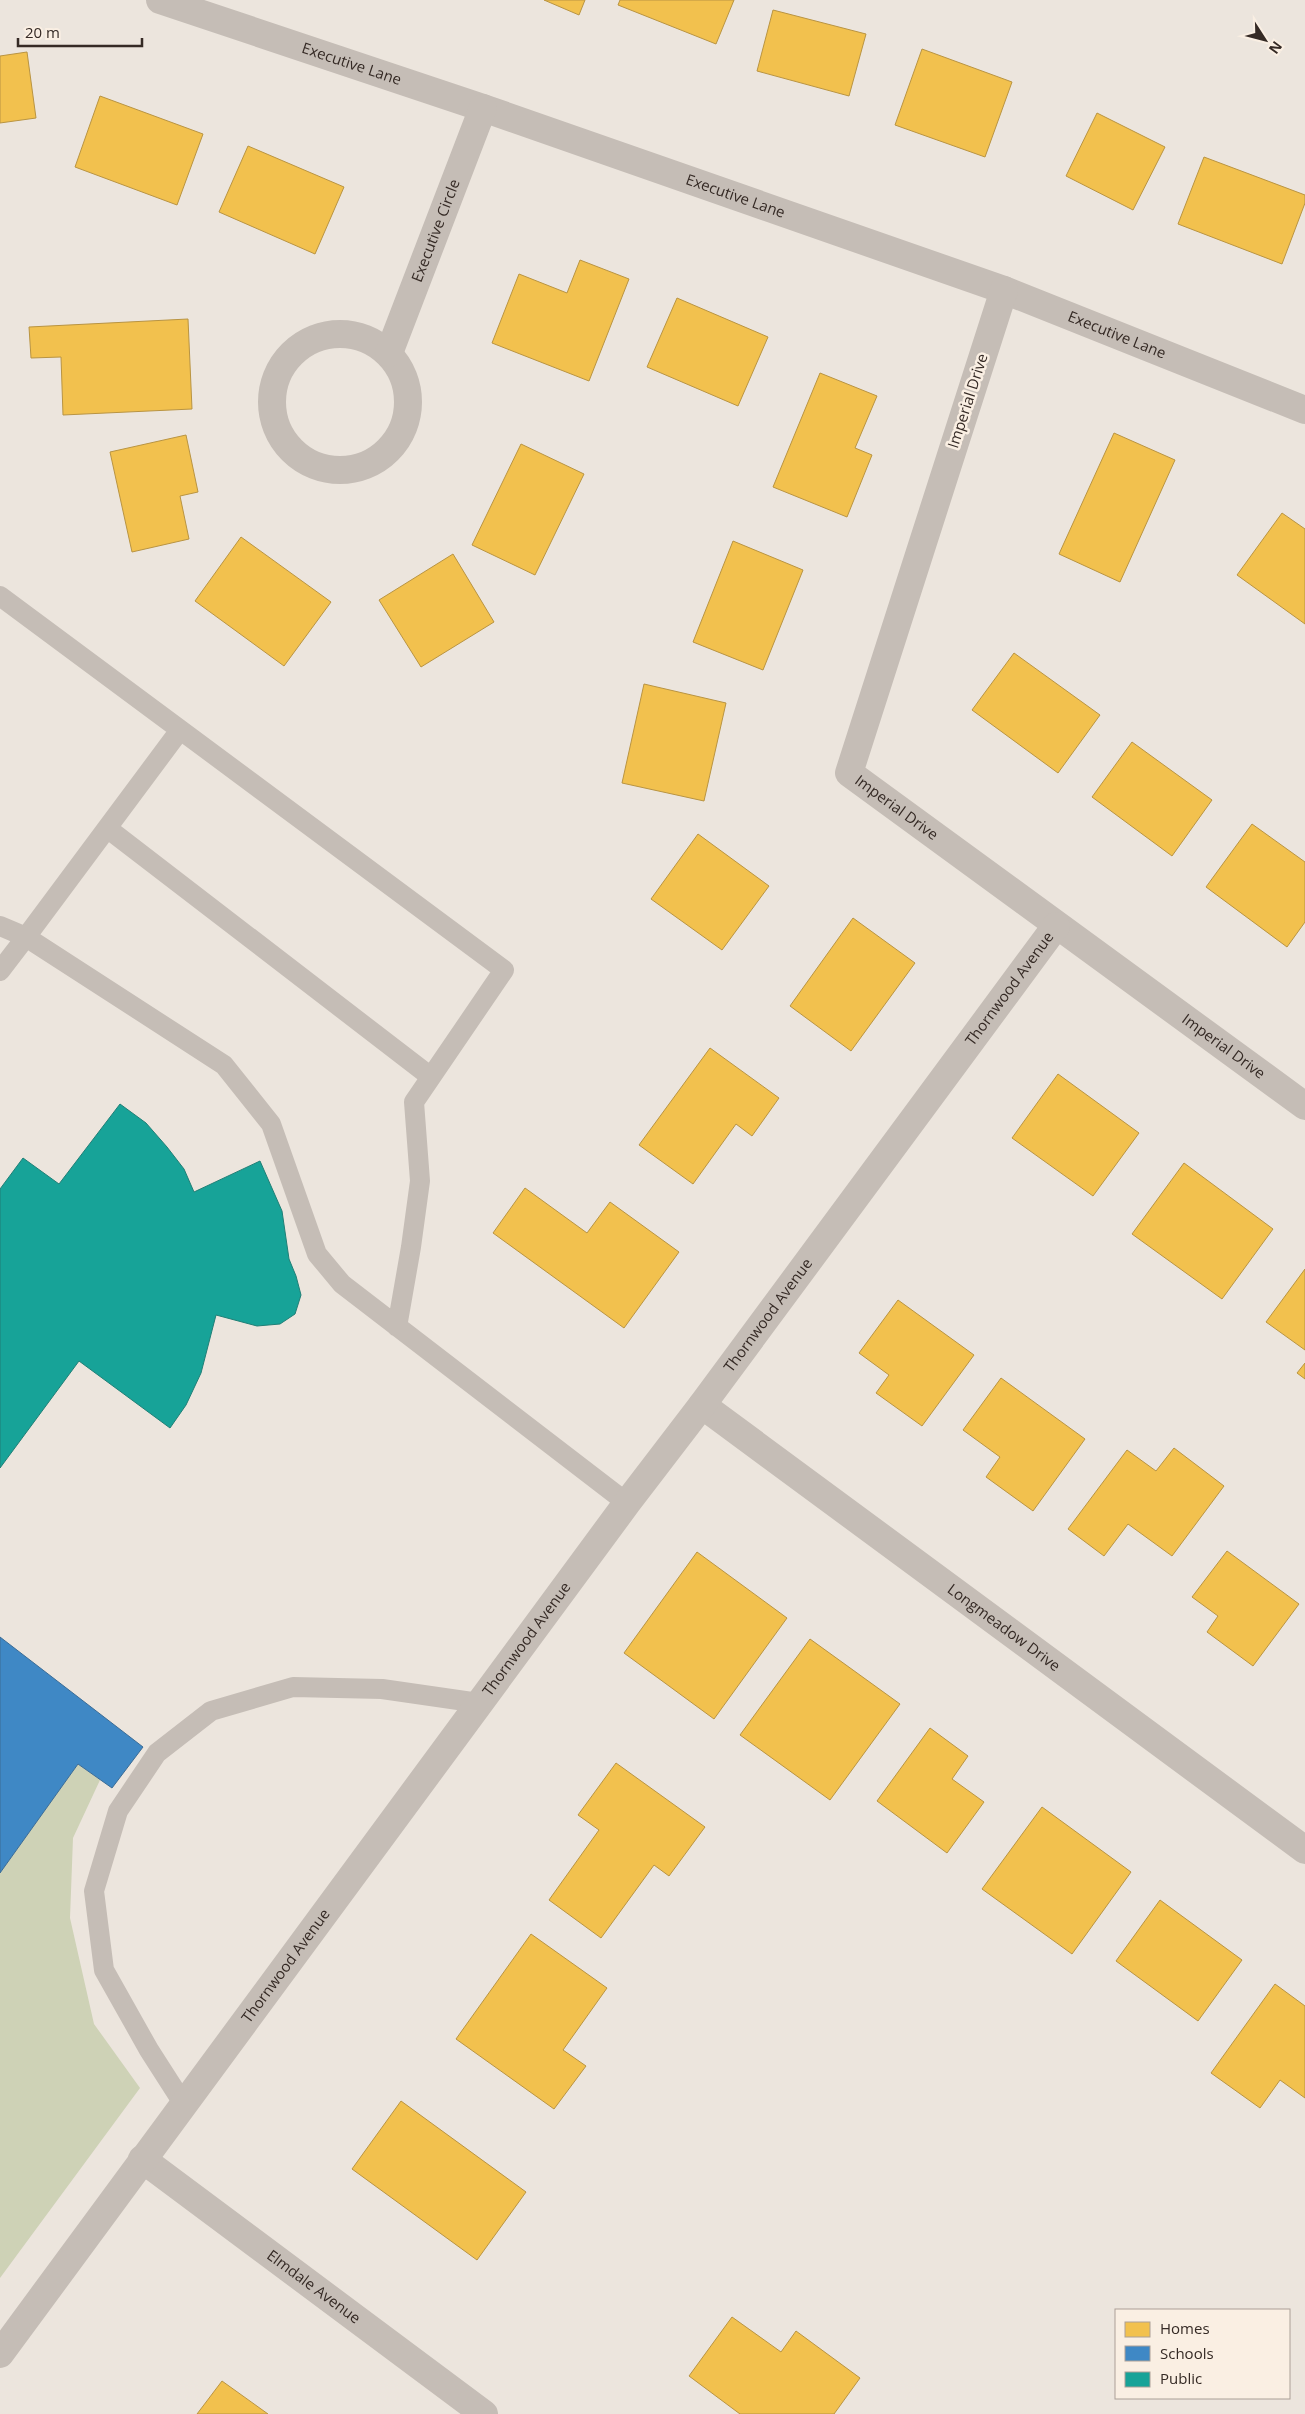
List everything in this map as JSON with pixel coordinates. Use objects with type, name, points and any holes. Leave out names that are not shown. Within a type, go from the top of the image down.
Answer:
[{"type":"street","name":"Executive Lane","points":[[160,0],[483,108],[1004,290],[1305,410]]},
{"type":"street","name":"Executive Circle","points":[[389,353],[483,108]]},
{"type":"street","name":"Imperial Drive","points":[[1004,290],[849,773],[1305,1106]]},
{"type":"street","points":[[337,334],[352,334],[371,340],[389,353],[402,370],[408,392],[408,414],[401,434],[388,452],[370,465],[348,471],[326,470],[305,462],[288,448],[277,430],[272,410],[272,396],[280,369],[293,352],[310,340],[337,334]]},
{"type":"street","name":"Thornwood Avenue","points":[[0,2354],[183,2103],[1056,926]]},
{"type":"street","name":"Longmeadow Drive","points":[[702,1405],[1305,1850]]},
{"type":"street","name":"Elmdale Avenue","points":[[142,2160],[484,2414]]},
{"type":"lane","points":[[0,596],[504,970],[414,1102],[420,1181],[397,1327]]},
{"type":"lane","points":[[0,971],[180,730]]},
{"type":"lane","points":[[107,828],[431,1077]]},
{"type":"lane","points":[[0,926],[26,937],[224,1065],[271,1124],[317,1254],[342,1284],[627,1503]]},
{"type":"lane","points":[[183,2103],[149,2050],[104,1970],[94,1891],[118,1811],[157,1752],[210,1711],[293,1687],[382,1689],[479,1703]]},
{"type":"green space","points":[[78,1764],[100,1780],[73,1838],[70,1918],[94,2024],[140,2088],[0,2278],[0,1873]]},
{"type":"building: Homes","points":[[544,0],[585,0],[579,15]]},
{"type":"building: Homes","points":[[620,0],[734,0],[716,44],[618,5]]},
{"type":"building: Homes","points":[[773,10],[866,34],[849,96],[757,71]]},
{"type":"building: Homes","points":[[922,49],[1012,82],[985,157],[895,125]]},
{"type":"building: Homes","points":[[27,52],[36,118],[0,123],[0,56]]},
{"type":"building: Homes","points":[[100,96],[203,134],[177,205],[75,167]]},
{"type":"building: Homes","points":[[1097,113],[1165,147],[1133,210],[1066,176]]},
{"type":"building: Homes","points":[[248,146],[344,187],[315,254],[219,212]]},
{"type":"building: Homes","points":[[1204,157],[1305,195],[1305,203],[1282,264],[1178,224]]},
{"type":"building: Homes","points":[[580,260],[629,279],[589,381],[492,343],[519,274],[567,293]]},
{"type":"building: Homes","points":[[677,298],[768,337],[738,406],[647,367]]},
{"type":"building: Homes","points":[[188,319],[192,409],[63,415],[61,357],[31,358],[29,327]]},
{"type":"building: Homes","points":[[820,373],[877,396],[855,448],[872,455],[847,517],[773,487]]},
{"type":"building: Homes","points":[[1114,433],[1175,460],[1120,582],[1059,554]]},
{"type":"building: Homes","points":[[186,435],[198,492],[180,496],[189,539],[132,552],[110,452]]},
{"type":"building: Homes","points":[[521,444],[584,474],[535,575],[472,545]]},
{"type":"building: Homes","points":[[1282,513],[1305,529],[1305,624],[1237,575]]},
{"type":"building: Homes","points":[[241,537],[331,602],[284,666],[195,601]]},
{"type":"building: Homes","points":[[733,541],[803,570],[763,670],[693,642]]},
{"type":"building: Homes","points":[[453,554],[494,622],[421,667],[379,600]]},
{"type":"building: Homes","points":[[1014,653],[1100,715],[1058,773],[972,710]]},
{"type":"building: Homes","points":[[644,684],[726,703],[704,801],[622,783]]},
{"type":"building: Homes","points":[[1132,742],[1212,800],[1172,856],[1092,797]]},
{"type":"building: Homes","points":[[1252,824],[1305,862],[1305,922],[1287,947],[1206,887]]},
{"type":"building: Homes","points":[[698,834],[769,886],[722,950],[651,899]]},
{"type":"building: Homes","points":[[853,918],[915,963],[851,1051],[790,1006]]},
{"type":"building: Homes","points":[[710,1048],[779,1098],[752,1136],[736,1124],[693,1184],[639,1145]]},
{"type":"building: Homes","points":[[1058,1074],[1139,1133],[1093,1196],[1012,1138]]},
{"type":"building: Homes","points":[[1184,1163],[1273,1229],[1222,1299],[1132,1234]]},
{"type":"building: Homes","points":[[525,1188],[587,1233],[610,1202],[679,1252],[624,1328],[493,1233]]},
{"type":"building: Homes","points":[[1305,1269],[1305,1350],[1266,1322]]},
{"type":"building: Homes","points":[[898,1300],[974,1355],[922,1426],[876,1393],[889,1375],[859,1353]]},
{"type":"building: Homes","points":[[1305,1363],[1305,1379],[1297,1373]]},
{"type":"building: Homes","points":[[1001,1378],[1085,1439],[1033,1511],[986,1477],[1000,1457],[963,1430]]},
{"type":"building: Homes","points":[[1174,1448],[1224,1486],[1172,1556],[1128,1524],[1104,1556],[1068,1529],[1127,1450],[1156,1471]]},
{"type":"building: Homes","points":[[1227,1551],[1299,1604],[1253,1666],[1207,1632],[1218,1616],[1192,1597]]},
{"type":"building: Homes","points":[[697,1552],[787,1618],[714,1719],[624,1653]]},
{"type":"building: Homes","points":[[810,1639],[900,1704],[830,1800],[740,1735]]},
{"type":"building: Homes","points":[[930,1728],[968,1756],[952,1779],[984,1802],[947,1853],[877,1801]]},
{"type":"building: Homes","points":[[616,1763],[705,1827],[669,1876],[654,1865],[601,1938],[549,1900],[599,1830],[578,1815]]},
{"type":"building: Homes","points":[[1042,1807],[1131,1872],[1072,1954],[982,1889]]},
{"type":"building: Homes","points":[[1160,1900],[1242,1960],[1198,2021],[1116,1961]]},
{"type":"building: Homes","points":[[531,1934],[607,1988],[563,2050],[586,2066],[554,2109],[456,2039]]},
{"type":"building: Homes","points":[[1275,1984],[1305,2006],[1305,2098],[1280,2080],[1260,2108],[1211,2073]]},
{"type":"building: Homes","points":[[401,2101],[526,2192],[477,2260],[352,2169]]},
{"type":"building: Homes","points":[[732,2317],[781,2352],[796,2331],[860,2378],[834,2414],[740,2414],[689,2376]]},
{"type":"building: Homes","points":[[222,2381],[268,2414],[197,2414]]},
{"type":"building: Schools","points":[[0,1637],[143,1747],[112,1788],[78,1764],[0,1873]]},
{"type":"building: Public","points":[[120,1104],[146,1123],[167,1147],[184,1169],[194,1192],[260,1161],[282,1211],[289,1259],[301,1295],[295,1314],[280,1324],[257,1326],[216,1315],[201,1373],[186,1405],[170,1428],[79,1361],[0,1468],[0,1189],[23,1158],[59,1184]]}]
